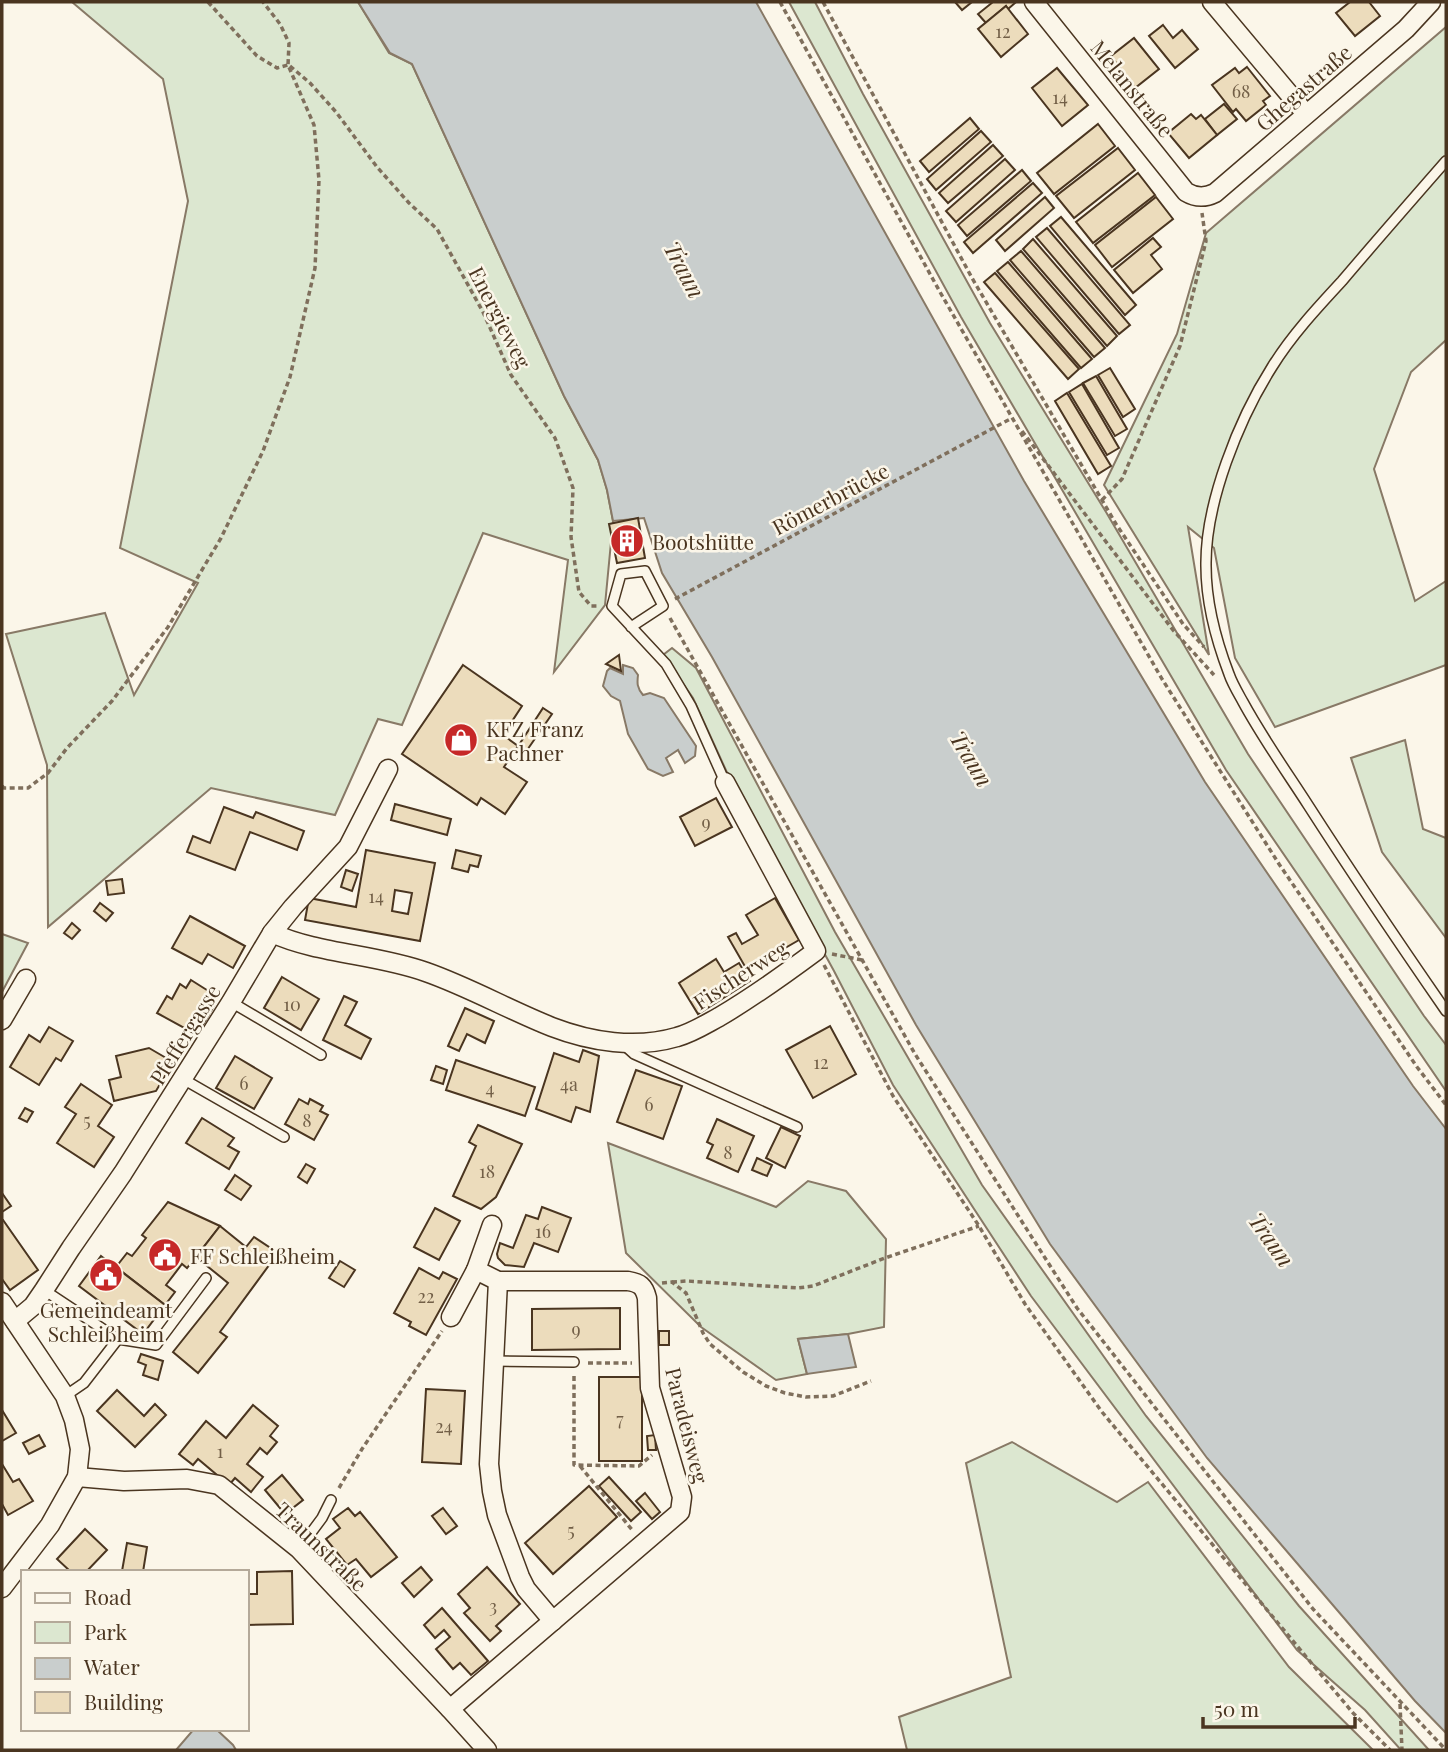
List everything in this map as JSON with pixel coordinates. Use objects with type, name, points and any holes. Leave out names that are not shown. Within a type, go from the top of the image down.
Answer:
[{"type":"street","name":"Melanstraße","points":[[1034,2],[1186,192],[1200,197]]},
{"type":"street","points":[[1212,2],[1306,114]]},
{"type":"street","name":"Ghegastraße","points":[[1200,197],[1215,193],[1406,29],[1431,2]]},
{"type":"street","name":"Pfeffergasse","points":[[15,1321],[24,1315],[44,1290],[123,1173],[272,933],[348,847],[388,769]]},
{"type":"street","name":"Fischerweg","points":[[272,933],[299,943],[407,965],[555,1028],[582,1036],[623,1044],[679,1037],[733,1009],[816,951],[724,782]]},
{"type":"street","points":[[2,1020],[26,979]]},
{"type":"street","points":[[451,1317],[476,1270],[492,1225]]},
{"type":"street","points":[[476,1270],[498,1281],[628,1281],[642,1285]]},
{"type":"street","points":[[498,1281],[489,1464],[492,1491],[497,1515],[520,1577],[526,1589],[553,1621]]},
{"type":"street","name":"Paradeisweg","points":[[450,1709],[680,1512],[682,1497],[650,1388],[647,1297],[642,1285]]},
{"type":"street","points":[[2,1302],[65,1396],[74,1420],[80,1449],[77,1477],[50,1525],[2,1588]]},
{"type":"street","name":"Traunstraße","points":[[77,1477],[124,1482],[187,1479],[219,1485],[299,1549],[487,1750]]},
{"type":"lane","points":[[1446,162],[1290,341],[1272,366],[1239,430],[1224,469],[1207,539],[1206,565],[1210,611],[1229,676],[1251,716],[1370,902],[1446,1011]]},
{"type":"lane","points":[[631,627],[663,606],[645,570],[621,574],[612,607],[666,664],[691,706],[724,782]]},
{"type":"lane","points":[[231,1002],[321,1055]]},
{"type":"lane","name":"Fischerweg","points":[[623,1044],[634,1054],[797,1127]]},
{"type":"lane","points":[[183,1079],[284,1137]]},
{"type":"lane","points":[[44,1290],[118,1339],[156,1345],[206,1278]]},
{"type":"lane","points":[[65,1396],[84,1383],[118,1339]]},
{"type":"lane","points":[[495,1361],[574,1362]]},
{"type":"lane","points":[[299,1549],[322,1518],[331,1500]]},
{"type":"path","points":[[208,2],[257,56],[277,68],[288,65]]},
{"type":"path","points":[[2,786],[28,788],[48,773],[67,748],[112,701],[168,627],[221,538],[263,451],[290,377],[316,268],[319,180],[314,125],[288,65],[289,43],[280,24],[263,2]]},
{"type":"path","points":[[780,2],[940,292],[1161,679],[1279,864],[1446,1105]]},
{"type":"path","points":[[823,2],[972,278],[1116,524],[1183,624],[1229,676]]},
{"type":"path","name":"Energieweg","points":[[288,65],[310,83],[377,167],[437,229],[483,312],[511,375],[555,438],[573,488],[571,537],[579,592],[592,606],[612,607]]},
{"type":"path","points":[[1102,500],[1122,479],[1180,346],[1206,241],[1200,197]]},
{"type":"path","points":[[1013,418],[1173,630],[1216,678]]},
{"type":"path","name":"Römerbrücke","points":[[663,606],[1013,418]]},
{"type":"path","points":[[663,606],[915,1054],[1077,1308],[1313,1609],[1446,1750]]},
{"type":"path","points":[[1173,630],[1183,624]]},
{"type":"path","points":[[816,951],[863,961]]},
{"type":"path","points":[[816,951],[893,1096],[979,1226],[1025,1304],[1102,1412],[1353,1713],[1390,1750]]},
{"type":"path","points":[[642,1285],[687,1281],[798,1288],[813,1286],[979,1226]]},
{"type":"path","points":[[672,1282],[686,1293],[710,1344],[743,1372],[766,1387],[806,1396],[833,1396],[871,1381]]},
{"type":"path","points":[[331,1500],[451,1317]]},
{"type":"path","points":[[648,1363],[574,1362],[575,1465],[639,1466],[667,1444]]},
{"type":"path","points":[[580,1466],[643,1543]]},
{"type":"path","points":[[1400,1702],[1402,1750]]},
{"type":"green space","points":[[72,2],[358,2],[389,53],[412,64],[564,396],[598,460],[613,521],[605,605],[554,672],[568,560],[483,533],[402,725],[378,719],[335,815],[211,788],[48,927],[47,765],[6,634],[105,613],[134,695],[198,583],[120,548],[188,201],[163,79]]},
{"type":"green space","points":[[789,2],[815,2],[990,323],[1106,512],[1248,754],[1446,1045],[1446,1091],[1226,770],[961,317]]},
{"type":"green space","points":[[1446,27],[1446,340],[1411,372],[1374,469],[1415,601],[1446,581],[1446,665],[1275,727],[1235,658],[1214,548],[1188,527],[1209,655],[1104,485],[1177,334],[1206,233]]},
{"type":"green space","points":[[672,648],[696,668],[835,932],[982,1185],[1146,1416],[1299,1606],[1429,1750],[1401,1750],[1365,1710],[1297,1650],[1031,1296],[893,1085],[735,790],[693,698],[663,655]]},
{"type":"green space","points":[[1405,740],[1423,829],[1446,838],[1446,938],[1382,852],[1351,758]]},
{"type":"green space","points":[[2,934],[28,943],[2,992]]},
{"type":"green space","points":[[608,1143],[776,1207],[808,1181],[846,1191],[886,1239],[884,1327],[798,1339],[807,1374],[776,1380],[701,1327],[626,1253]]},
{"type":"green space","points":[[1012,1442],[1117,1502],[1148,1482],[1289,1667],[1373,1750],[907,1750],[899,1717],[1011,1677],[966,1463]]},
{"type":"water","name":"Traun","points":[[358,2],[756,2],[1024,481],[1205,782],[1413,1086],[1446,1129],[1446,1733],[1415,1701],[1207,1458],[1050,1244],[916,1025],[712,657],[662,573],[644,518],[613,521],[598,460],[564,396],[412,64],[390,53]]},
{"type":"water","points":[[623,665],[633,668],[638,675],[638,685],[643,695],[650,693],[664,698],[696,746],[695,756],[685,763],[678,750],[666,758],[673,772],[663,776],[648,769],[628,734],[620,701],[611,696],[603,686],[607,671],[610,668],[623,674]]},
{"type":"water","points":[[848,1334],[856,1367],[807,1374],[798,1339]]},
{"type":"water","points":[[192,1731],[218,1731],[236,1750],[176,1750]]},
{"type":"building","points":[[955,2],[972,2],[962,10]]},
{"type":"building","points":[[993,2],[1015,3],[1008,9],[1006,6],[986,23],[978,14]]},
{"type":"building","points":[[1350,2],[1369,2],[1380,16],[1355,36],[1336,13]]},
{"type":"building","points":[[1006,6],[1028,34],[1001,57],[978,29]]},
{"type":"building","points":[[1163,25],[1173,38],[1182,30],[1198,49],[1175,68],[1149,36]]},
{"type":"building","points":[[1134,38],[1159,69],[1135,88],[1111,56]]},
{"type":"building","points":[[1247,67],[1270,96],[1263,101],[1266,105],[1246,121],[1236,109],[1233,112],[1212,85],[1235,68],[1239,73]]},
{"type":"building","points":[[1057,68],[1088,105],[1062,126],[1032,88]]},
{"type":"building","points":[[1224,104],[1237,119],[1217,135],[1205,119]]},
{"type":"building","points":[[1191,114],[1196,119],[1201,115],[1217,135],[1189,158],[1168,133]]},
{"type":"building","points":[[970,118],[979,129],[929,172],[920,161]]},
{"type":"building","points":[[1098,124],[1115,146],[1054,194],[1037,173]]},
{"type":"building","points":[[981,131],[991,142],[936,190],[927,179]]},
{"type":"building","points":[[993,145],[1003,156],[948,203],[939,193]]},
{"type":"building","points":[[1118,148],[1135,170],[1074,218],[1056,196]]},
{"type":"building","points":[[1005,159],[1015,170],[956,222],[946,211]]},
{"type":"building","points":[[1022,170],[1031,181],[967,236],[958,225]]},
{"type":"building","points":[[1138,173],[1155,195],[1093,243],[1076,222]]},
{"type":"building","points":[[1033,183],[1042,193],[973,253],[964,242]]},
{"type":"building","points":[[1045,197],[1054,208],[1005,251],[996,240]]},
{"type":"building","points":[[1156,197],[1173,219],[1112,267],[1095,245]]},
{"type":"building","points":[[1061,217],[1136,305],[1125,315],[1050,226]]},
{"type":"building","points":[[1047,228],[1130,325],[1119,334],[1036,237]]},
{"type":"building","points":[[1153,238],[1161,247],[1151,255],[1162,269],[1133,293],[1114,270]]},
{"type":"building","points":[[1033,239],[1117,336],[1107,346],[1023,249]]},
{"type":"building","points":[[1021,251],[1105,348],[1094,357],[1010,260]]},
{"type":"building","points":[[1008,262],[1092,359],[1081,368],[997,271]]},
{"type":"building","points":[[995,273],[1079,369],[1068,379],[984,282]]},
{"type":"building","points":[[1110,368],[1135,409],[1123,417],[1098,375]]},
{"type":"building","points":[[1096,376],[1127,429],[1115,436],[1083,383]]},
{"type":"building","points":[[1082,384],[1119,448],[1107,455],[1069,392]]},
{"type":"building","points":[[1067,393],[1111,466],[1098,474],[1055,401]]},
{"type":"building","name":"Bootshütte","points":[[638,518],[645,558],[617,563],[609,524]]},
{"type":"building","points":[[619,655],[621,671],[606,664]]},
{"type":"building","name":"KFZ Franz Pachner","points":[[463,665],[522,706],[503,735],[518,746],[504,767],[527,782],[505,814],[481,798],[477,805],[402,754]]},
{"type":"building","points":[[543,708],[552,714],[523,756],[515,751]]},
{"type":"building","points":[[716,798],[732,827],[695,846],[680,817]]},
{"type":"building","points":[[395,804],[451,819],[447,835],[391,820]]},
{"type":"building","points":[[224,807],[253,818],[256,812],[304,831],[297,850],[250,832],[235,870],[187,852],[193,836],[210,843]]},
{"type":"building","points":[[366,850],[435,863],[420,941],[305,920],[309,898],[356,907]],"holes":[[[395,890],[412,893],[408,914],[392,911]]]},
{"type":"building","points":[[456,850],[481,856],[478,867],[470,865],[468,872],[452,868]]},
{"type":"building","points":[[346,870],[358,874],[352,891],[341,887]]},
{"type":"building","points":[[122,879],[124,893],[108,895],[106,881]]},
{"type":"building","points":[[775,898],[799,940],[747,970],[728,937],[736,933],[742,944],[758,935],[746,915]]},
{"type":"building","points":[[100,903],[113,913],[106,921],[94,911]]},
{"type":"building","points":[[190,916],[245,946],[233,968],[208,954],[202,964],[172,948]]},
{"type":"building","points":[[72,923],[80,930],[72,939],[64,933]]},
{"type":"building","points":[[716,959],[724,972],[739,963],[750,981],[698,1014],[679,983]]},
{"type":"building","points":[[282,977],[319,999],[301,1030],[264,1008]]},
{"type":"building","points":[[191,980],[210,992],[206,999],[215,1004],[197,1035],[157,1013],[167,996],[172,999],[180,984],[186,988]]},
{"type":"building","points":[[344,996],[357,1002],[345,1025],[371,1039],[361,1059],[323,1040]]},
{"type":"building","points":[[465,1008],[494,1021],[485,1043],[467,1034],[459,1051],[448,1046]]},
{"type":"building","points":[[830,1026],[856,1074],[813,1098],[786,1050]]},
{"type":"building","points":[[49,1027],[73,1041],[61,1061],[56,1058],[39,1085],[10,1067],[29,1035],[40,1042]]},
{"type":"building","points":[[149,1048],[173,1062],[156,1091],[114,1101],[109,1080],[121,1077],[116,1056]]},
{"type":"building","points":[[583,1050],[599,1056],[590,1112],[576,1107],[571,1122],[536,1109],[554,1053],[579,1062]]},
{"type":"building","points":[[235,1056],[272,1078],[254,1109],[216,1088]]},
{"type":"building","points":[[456,1060],[535,1087],[525,1116],[446,1090]]},
{"type":"building","points":[[436,1066],[447,1070],[443,1084],[431,1080]]},
{"type":"building","points":[[636,1070],[682,1086],[663,1139],[617,1122]]},
{"type":"building","points":[[81,1084],[112,1105],[98,1126],[114,1137],[94,1167],[57,1143],[76,1114],[65,1107]]},
{"type":"building","points":[[299,1099],[308,1104],[310,1099],[323,1106],[320,1111],[328,1115],[314,1140],[285,1124]]},
{"type":"building","points":[[25,1108],[33,1112],[27,1122],[19,1118]]},
{"type":"building","points":[[202,1118],[234,1138],[228,1146],[239,1152],[229,1169],[186,1143]]},
{"type":"building","points":[[717,1119],[754,1136],[738,1172],[707,1158],[713,1145],[707,1142]]},
{"type":"building","points":[[478,1125],[522,1144],[496,1197],[481,1209],[453,1196],[476,1146],[469,1142]]},
{"type":"building","points":[[781,1127],[800,1136],[785,1168],[766,1158]]},
{"type":"building","points":[[757,1158],[772,1165],[767,1176],[752,1170]]},
{"type":"building","points":[[306,1164],[315,1169],[307,1183],[298,1177]]},
{"type":"building","points":[[235,1175],[251,1186],[241,1200],[225,1190]]},
{"type":"building","points":[[2,1193],[11,1206],[2,1212]]},
{"type":"building","name":"FF Schleißheim","points":[[168,1202],[220,1226],[187,1268],[182,1264],[166,1285],[175,1292],[165,1305],[116,1267],[127,1253],[132,1256],[146,1238],[142,1235]]},
{"type":"building","points":[[542,1207],[571,1218],[558,1252],[534,1243],[524,1267],[505,1265],[497,1254],[500,1243],[513,1248],[526,1215],[538,1219]]},
{"type":"building","points":[[435,1208],[460,1221],[439,1260],[414,1247]]},
{"type":"building","points":[[2,1220],[38,1270],[10,1290],[2,1279]]},
{"type":"building","points":[[220,1226],[246,1247],[254,1237],[278,1253],[220,1332],[227,1337],[198,1373],[173,1352],[228,1283],[196,1257]]},
{"type":"building","points":[[101,1256],[165,1305],[143,1334],[79,1286]]},
{"type":"building","points":[[340,1261],[355,1270],[344,1287],[329,1278]]},
{"type":"building","points":[[419,1268],[439,1279],[443,1272],[457,1279],[426,1335],[409,1326],[411,1322],[394,1313]]},
{"type":"building","points":[[620,1308],[620,1349],[532,1350],[532,1309]]},
{"type":"building","points":[[659,1331],[669,1331],[669,1345],[659,1345]]},
{"type":"building","points":[[141,1354],[163,1361],[158,1380],[143,1375],[146,1365],[138,1362]]},
{"type":"building","points":[[599,1377],[642,1377],[642,1461],[599,1461]]},
{"type":"building","points":[[426,1389],[465,1391],[461,1464],[422,1462]]},
{"type":"building","points":[[117,1390],[144,1416],[155,1404],[166,1415],[135,1447],[97,1411]]},
{"type":"building","points":[[253,1405],[278,1426],[270,1436],[277,1442],[267,1454],[260,1448],[247,1464],[263,1477],[251,1492],[235,1478],[229,1485],[198,1459],[193,1465],[179,1454],[206,1421],[226,1438]]},
{"type":"building","points":[[2,1410],[16,1433],[2,1441]]},
{"type":"building","points":[[39,1435],[45,1446],[29,1454],[23,1443]]},
{"type":"building","points":[[655,1435],[656,1450],[648,1450],[647,1436]]},
{"type":"building","points":[[2,1464],[13,1482],[19,1479],[33,1501],[8,1515],[2,1504]]},
{"type":"building","points":[[282,1475],[303,1500],[285,1514],[265,1490]]},
{"type":"building","points":[[609,1477],[641,1512],[631,1521],[599,1486]]},
{"type":"building","points":[[589,1486],[617,1517],[553,1574],[525,1543]]},
{"type":"building","points":[[645,1493],[660,1512],[652,1519],[636,1501]]},
{"type":"building","points":[[348,1508],[355,1516],[360,1512],[397,1557],[371,1577],[356,1559],[347,1565],[326,1539],[340,1528],[333,1519]]},
{"type":"building","points":[[443,1508],[457,1526],[446,1534],[432,1516]]},
{"type":"building","points":[[85,1529],[107,1550],[88,1570],[69,1570],[57,1559]]},
{"type":"building","points":[[127,1543],[147,1547],[143,1570],[122,1570]]},
{"type":"building","points":[[421,1567],[432,1580],[414,1597],[402,1583]]},
{"type":"building","points":[[487,1567],[520,1604],[496,1626],[501,1631],[490,1641],[464,1613],[470,1608],[458,1594]]},
{"type":"building","points":[[292,1571],[293,1624],[248,1625],[248,1594],[257,1594],[257,1572]]},
{"type":"building","points":[[442,1608],[488,1661],[471,1675],[460,1663],[453,1669],[436,1649],[450,1637],[444,1630],[435,1638],[424,1625]]},
{"type":"place","name":"Bootshütte","points":[[627,541]]},
{"type":"place","name":"KFZ Franz Pachner","points":[[461,740]]},
{"type":"place","name":"FF Schleißheim","points":[[165,1255]]},
{"type":"place","name":"Gemeindeamt Schleißheim","points":[[106,1275]]}]
